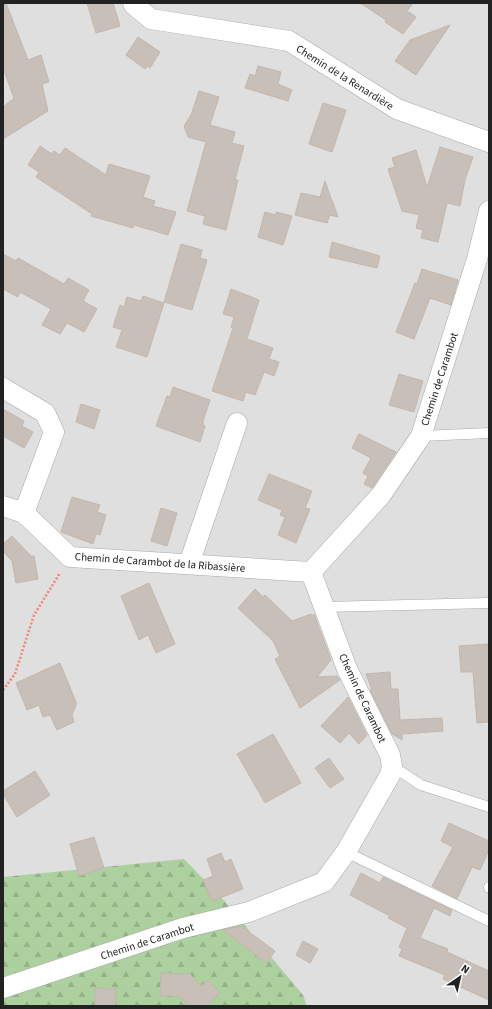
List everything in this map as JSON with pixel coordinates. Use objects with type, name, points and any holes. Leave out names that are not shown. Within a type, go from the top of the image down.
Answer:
[{"type":"street","name":"Chemin de la Renardière","points":[[133,3],[151,19],[289,41],[397,109],[489,142]]},
{"type":"street","name":"Chemin de Carambot","points":[[3,988],[183,928],[249,912],[324,882],[346,852],[390,775],[392,766],[390,755],[347,669],[311,572],[382,495],[421,436],[477,259],[489,211]]},
{"type":"street","points":[[3,388],[44,413],[54,432],[24,513]]},
{"type":"street","points":[[189,564],[237,423]]},
{"type":"street","name":"Chemin de Carambot de la Ribassière","points":[[3,506],[24,513],[70,557],[311,572]]},
{"type":"lane","points":[[421,436],[489,433]]},
{"type":"lane","points":[[324,607],[489,603]]},
{"type":"lane","points":[[392,766],[421,785],[489,807]]},
{"type":"lane","points":[[346,852],[489,921]]},
{"type":"path","points":[[3,690],[15,674],[34,615],[70,557]]},
{"type":"shaded area","points":[[3,3],[489,3],[489,1006],[3,1006]]},
{"type":"green space","points":[[184,859],[221,897],[303,995],[307,1006],[3,1006],[3,877]]},
{"type":"building","points":[[3,3],[6,3],[28,60],[41,55],[49,82],[42,84],[48,111],[3,139],[3,107],[14,98],[3,68]]},
{"type":"building","points":[[87,3],[113,3],[120,26],[96,33]]},
{"type":"building","points":[[360,3],[413,3],[407,11],[416,17],[403,34],[385,22],[386,20]]},
{"type":"building","points":[[450,25],[416,75],[395,61],[410,40]]},
{"type":"building","points":[[138,37],[160,52],[150,68],[147,66],[145,69],[126,55]]},
{"type":"building","points":[[258,66],[281,72],[278,84],[292,90],[288,101],[245,88],[250,74],[255,76]]},
{"type":"building","points":[[199,91],[219,97],[210,125],[235,132],[232,143],[244,146],[235,180],[238,180],[226,230],[203,224],[205,216],[187,211],[206,142],[188,137],[184,126],[191,115]]},
{"type":"building","points":[[323,103],[346,110],[332,152],[309,144]]},
{"type":"building","points":[[40,146],[52,154],[54,151],[60,155],[65,148],[106,175],[109,164],[150,176],[143,197],[155,201],[153,206],[176,212],[168,235],[134,225],[133,228],[91,216],[92,214],[36,177],[39,172],[28,165]]},
{"type":"building","points":[[440,147],[473,157],[465,180],[460,206],[447,203],[438,242],[421,238],[423,230],[416,228],[419,215],[402,211],[388,169],[395,167],[392,158],[416,150],[427,187]]},
{"type":"building","points":[[325,181],[338,217],[330,215],[327,223],[295,215],[301,193],[320,197]]},
{"type":"building","points":[[265,212],[276,215],[276,212],[292,216],[283,245],[258,237]]},
{"type":"building","points":[[332,242],[380,256],[377,268],[329,257]]},
{"type":"building","points":[[181,244],[202,250],[200,258],[207,260],[192,310],[164,302]]},
{"type":"building","points":[[3,254],[16,261],[18,258],[64,284],[68,278],[89,290],[83,301],[97,309],[84,332],[67,323],[60,334],[42,325],[51,309],[20,292],[18,297],[3,289]]},
{"type":"building","points":[[422,269],[458,280],[451,305],[430,298],[414,339],[396,332]]},
{"type":"building","points":[[231,289],[259,300],[247,339],[273,348],[269,359],[279,362],[274,376],[264,372],[255,395],[246,392],[243,401],[212,391],[233,328],[231,327],[234,317],[223,314]]},
{"type":"building","points":[[143,296],[164,303],[147,357],[116,347],[122,330],[113,327],[120,305],[124,307],[127,297],[141,301]]},
{"type":"building","points":[[399,374],[423,381],[414,412],[389,405]]},
{"type":"building","points":[[173,387],[210,400],[203,421],[203,425],[205,426],[200,442],[156,426],[167,396],[170,397]]},
{"type":"building","points":[[81,404],[100,410],[94,429],[76,422]]},
{"type":"building","points":[[3,409],[24,421],[22,426],[33,432],[24,448],[3,436]]},
{"type":"building","points":[[359,434],[396,452],[372,488],[364,484],[368,476],[363,473],[371,458],[352,448]]},
{"type":"building","points":[[269,474],[312,491],[305,508],[310,509],[296,543],[278,535],[285,517],[280,515],[282,510],[258,500]]},
{"type":"building","points":[[72,497],[100,505],[97,512],[106,515],[100,535],[96,534],[93,544],[61,532]]},
{"type":"building","points":[[161,508],[177,513],[167,546],[151,541]]},
{"type":"building","points":[[12,536],[31,556],[34,556],[38,579],[16,583],[12,561],[3,551],[3,544]]},
{"type":"building","points":[[149,583],[175,644],[156,653],[148,635],[139,640],[121,596]]},
{"type":"building","points":[[255,589],[263,597],[265,595],[292,621],[311,614],[312,616],[314,614],[331,660],[317,677],[337,676],[340,680],[300,708],[275,659],[280,656],[273,641],[238,608]]},
{"type":"building","points":[[489,644],[489,722],[477,723],[473,672],[461,672],[459,646]]},
{"type":"building","points":[[60,663],[76,705],[72,715],[74,722],[57,730],[50,715],[43,717],[39,705],[27,710],[16,683]]},
{"type":"building","points":[[390,672],[391,689],[398,689],[400,720],[442,718],[443,731],[402,734],[402,740],[392,734],[370,690],[372,690],[366,674]]},
{"type":"building","points":[[348,697],[367,735],[359,744],[349,733],[340,743],[321,726]]},
{"type":"building","points":[[273,734],[301,783],[265,803],[237,754]]},
{"type":"building","points":[[329,758],[344,779],[330,788],[315,768]]},
{"type":"building","points":[[35,771],[50,795],[17,817],[3,794],[3,791]]},
{"type":"building","points":[[449,823],[489,841],[489,850],[480,870],[472,867],[457,899],[432,886],[453,847],[441,841]]},
{"type":"building","points":[[94,837],[104,868],[79,876],[70,844]]},
{"type":"building","points":[[221,853],[225,862],[231,859],[243,889],[212,901],[203,880],[213,876],[207,859]]},
{"type":"building","points":[[361,873],[380,883],[383,877],[452,910],[450,916],[434,908],[420,938],[448,949],[447,952],[489,971],[489,1000],[443,979],[445,975],[399,956],[402,949],[399,947],[407,928],[388,918],[390,916],[350,895]]},
{"type":"building","points":[[241,926],[275,951],[266,963],[223,930]]},
{"type":"building","points":[[303,941],[318,949],[310,963],[296,955]]},
{"type":"building","points":[[161,973],[190,974],[201,986],[208,980],[220,993],[206,1006],[189,1006],[180,996],[160,996]]},
{"type":"building","points":[[95,988],[116,989],[115,1006],[95,1006]]}]
